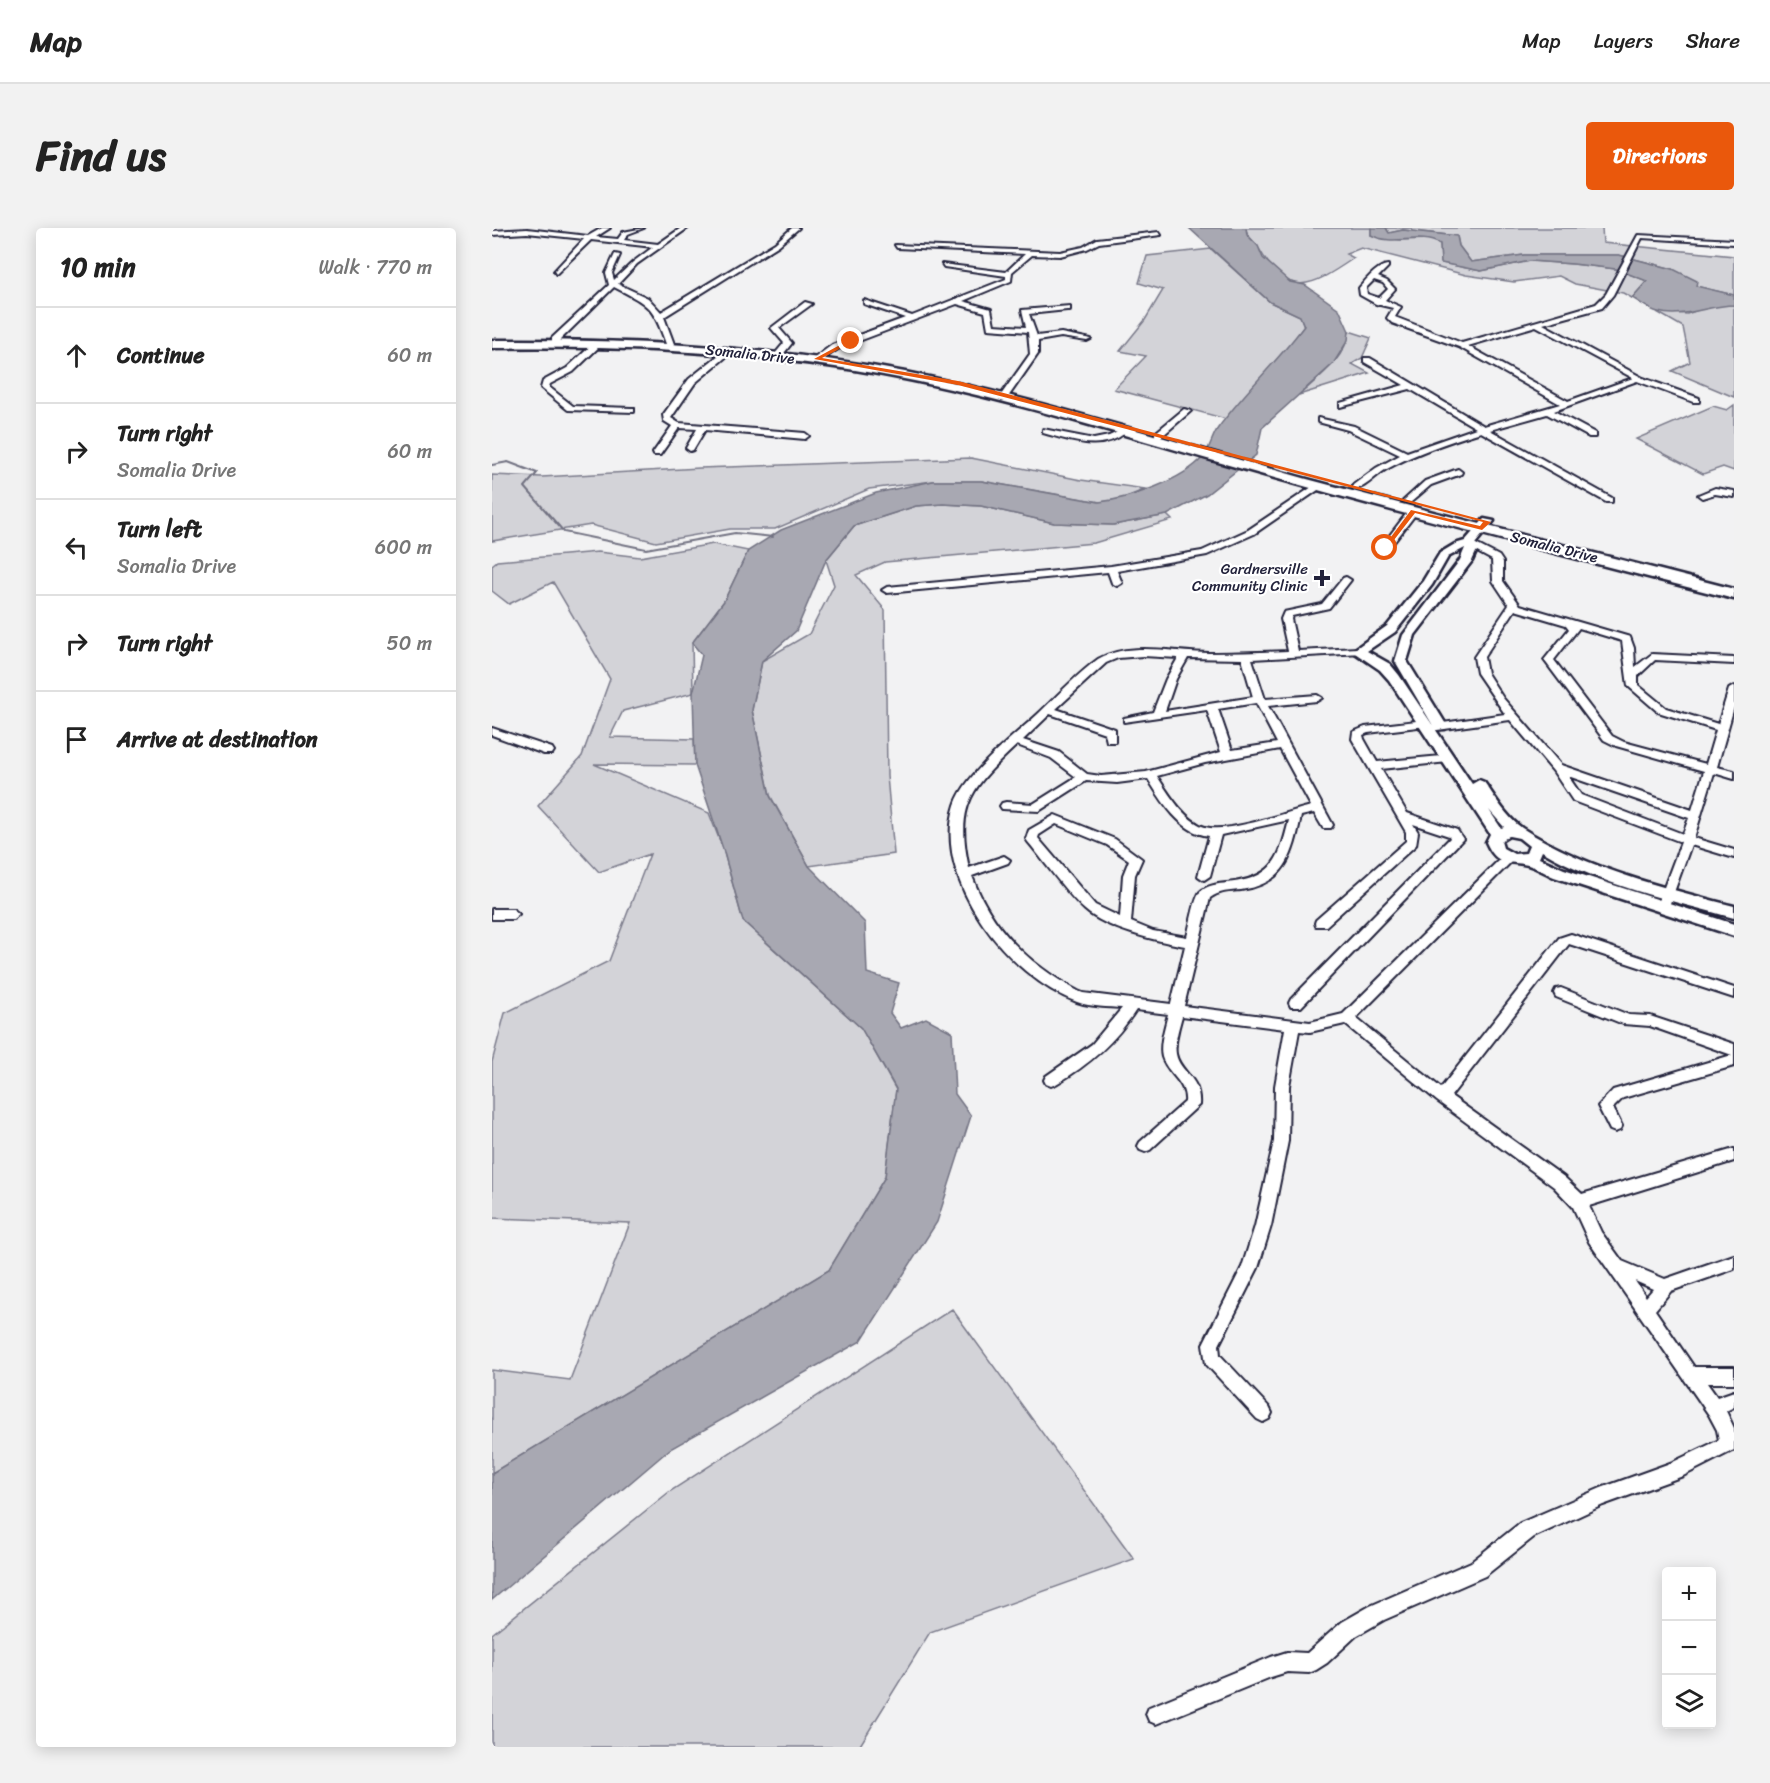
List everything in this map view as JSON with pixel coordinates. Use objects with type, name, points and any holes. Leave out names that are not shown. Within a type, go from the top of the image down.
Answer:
[{"type":"main road","name":"Somalia Drive","points":[[492,342],[555,340],[669,345],[817,359],[911,373],[1158,435],[1194,448]]},
{"type":"main road","name":"Somalia Drive","points":[[492,342],[669,345],[820,362],[904,375],[1122,432],[1356,487],[1410,506]]},
{"type":"main road","name":"Somalia Drive","points":[[1259,465],[1318,486],[1410,506],[1734,586]]},
{"type":"main road","name":"Somalia Drive","points":[[1485,525],[1734,594]]},
{"type":"street","points":[[556,272],[588,239],[607,228]]},
{"type":"street","points":[[620,242],[625,233],[641,228]]},
{"type":"street","points":[[555,340],[611,284],[658,246],[685,228]]},
{"type":"street","points":[[660,316],[777,244],[796,228]]},
{"type":"street","points":[[1701,228],[1701,240]]},
{"type":"street","points":[[492,233],[526,231],[658,246]]},
{"type":"street","points":[[897,246],[1065,254],[1085,248],[1097,241],[1159,234]]},
{"type":"street","points":[[1462,345],[1593,309],[1609,295],[1638,238],[1644,236],[1734,242]]},
{"type":"street","points":[[817,359],[835,347],[884,331],[1009,280],[1009,270],[1029,254]]},
{"type":"street","points":[[611,284],[609,273],[617,255]]},
{"type":"street","points":[[944,265],[1010,275]]},
{"type":"street","points":[[1386,266],[1372,276],[1362,288],[1362,292],[1379,302],[1397,308],[1391,318],[1395,321],[1424,327],[1462,345],[1567,404]]},
{"type":"street","points":[[1372,276],[1392,289],[1379,302]]},
{"type":"street","points":[[611,284],[645,300],[660,316],[669,345]]},
{"type":"street","points":[[955,301],[988,311],[991,327],[1032,330]]},
{"type":"street","points":[[867,302],[912,318]]},
{"type":"street","points":[[778,355],[788,343],[775,328],[808,304]]},
{"type":"street","points":[[1005,395],[1032,359],[1035,339],[1026,314],[1028,310],[1067,308]]},
{"type":"street","points":[[1537,324],[1637,376],[1638,380]]},
{"type":"street","points":[[1035,339],[1061,335],[1087,339]]},
{"type":"street","points":[[598,344],[570,370],[546,383],[545,388],[571,408],[631,410]]},
{"type":"street","points":[[728,352],[692,381],[667,415],[667,419],[676,425],[805,436]]},
{"type":"street","points":[[1367,360],[1609,500]]},
{"type":"street","points":[[1356,487],[1378,468],[1404,454],[1548,411],[1638,380],[1696,400]]},
{"type":"street","points":[[1343,405],[1411,386]]},
{"type":"street","points":[[1158,435],[1187,411]]},
{"type":"street","points":[[1548,411],[1592,435]]},
{"type":"street","points":[[1321,420],[1351,428],[1404,454]]},
{"type":"street","points":[[657,453],[676,425]]},
{"type":"street","points":[[690,448],[703,427]]},
{"type":"street","points":[[1046,431],[1096,443],[1111,439],[1122,432]]},
{"type":"street","points":[[1385,548],[1410,506],[1428,483],[1458,472]]},
{"type":"street","points":[[886,590],[1111,569],[1171,560],[1219,547],[1251,532],[1318,486]]},
{"type":"street","points":[[1702,495],[1715,491],[1734,494]]},
{"type":"street","points":[[1485,525],[1468,544],[1459,546],[1444,555],[1432,576],[1391,629],[1358,651],[1246,656],[1127,654],[1106,658],[984,773],[961,803],[958,846],[964,874],[982,911],[1023,962],[1060,988],[1081,998],[1293,1026],[1325,1025],[1347,1018],[1508,858]]},
{"type":"street","points":[[1468,544],[1469,556],[1409,635],[1401,661],[1448,758],[1498,834]]},
{"type":"street","points":[[1468,544],[1496,558],[1498,562],[1495,573],[1500,588],[1516,607]]},
{"type":"street","points":[[1111,569],[1117,583]]},
{"type":"street","points":[[1432,576],[1450,582]]},
{"type":"street","points":[[1294,654],[1286,619],[1288,614],[1325,606],[1346,580]]},
{"type":"street","points":[[1727,723],[1662,710],[1633,686],[1633,675],[1629,666],[1629,644],[1626,639],[1516,607],[1511,608],[1479,657],[1478,664],[1511,716],[1557,768],[1577,798],[1688,840],[1734,854]]},
{"type":"street","points":[[1570,622],[1574,629],[1549,660],[1608,738],[1620,744],[1734,775]]},
{"type":"street","points":[[1391,629],[1409,635]]},
{"type":"street","points":[[1358,651],[1385,667],[1502,817],[1536,846],[1533,856],[1528,859]]},
{"type":"street","points":[[1158,715],[1171,679],[1184,656]]},
{"type":"street","points":[[1246,656],[1260,701],[1327,825]]},
{"type":"street","points":[[1633,675],[1652,657],[1734,661]]},
{"type":"street","points":[[1385,667],[1401,661]]},
{"type":"street","points":[[1664,900],[1688,840],[1709,769],[1727,723],[1734,689]]},
{"type":"street","points":[[1128,720],[1260,701],[1317,698]]},
{"type":"street","points":[[1212,708],[1228,755]]},
{"type":"street","points":[[1049,710],[1111,731],[1111,740]]},
{"type":"street","points":[[1321,923],[1412,842],[1412,832],[1357,734],[1365,730],[1431,726],[1511,716]]},
{"type":"street","points":[[492,731],[548,751]]},
{"type":"street","points":[[1016,741],[1055,755],[1084,777],[1118,782],[1228,755],[1283,745]]},
{"type":"street","points":[[1375,766],[1448,758]]},
{"type":"street","points":[[1557,768],[1696,816]]},
{"type":"street","points":[[1151,775],[1163,795],[1197,827],[1216,831],[1317,808]]},
{"type":"street","points":[[1035,808],[1084,777]]},
{"type":"street","points":[[1006,806],[1035,808],[1111,842],[1136,860],[1129,875],[1126,920],[1119,923]]},
{"type":"street","points":[[1145,1146],[1192,1105],[1193,1092],[1169,1056],[1170,1035],[1178,1010],[1204,896],[1214,889],[1250,885],[1264,880],[1285,859],[1296,814]]},
{"type":"street","points":[[1296,1004],[1457,839],[1453,833],[1403,816]]},
{"type":"street","points":[[1056,819],[1034,833],[1032,839],[1090,908],[1119,923],[1151,935],[1193,943]]},
{"type":"street","points":[[1204,876],[1216,831]]},
{"type":"street","points":[[1498,834],[1524,834],[1568,859],[1734,930]]},
{"type":"street","points":[[1498,834],[1493,842],[1494,847],[1508,858],[1528,859],[1559,873],[1664,900],[1734,912]]},
{"type":"street","points":[[964,874],[1004,860]]},
{"type":"street","points":[[492,914],[513,914]]},
{"type":"street","points":[[1442,1097],[1564,941],[1570,939],[1584,943],[1734,993]]},
{"type":"street","points":[[1561,993],[1628,1020],[1650,1021],[1734,1050]]},
{"type":"street","points":[[1052,1080],[1072,1069],[1106,1039],[1132,1005]]},
{"type":"street","points":[[1156,1714],[1271,1667],[1287,1662],[1309,1663],[1349,1629],[1377,1612],[1478,1569],[1527,1530],[1600,1497],[1677,1470],[1726,1445],[1728,1434],[1714,1407],[1595,1237],[1580,1202],[1559,1182],[1442,1097],[1347,1018]]},
{"type":"street","points":[[1263,1413],[1212,1358],[1211,1344],[1250,1268],[1263,1226],[1281,1142],[1282,1086],[1293,1026]]},
{"type":"street","points":[[1615,1126],[1605,1106],[1618,1094],[1734,1060]]},
{"type":"street","points":[[1580,1202],[1734,1155]]},
{"type":"street","points":[[1646,1310],[1665,1286],[1734,1262]]},
{"type":"street","points":[[1616,1266],[1665,1286]]},
{"type":"street","points":[[1690,1375],[1734,1375]]},
{"type":"street","points":[[1714,1407],[1734,1399]]},
{"type":"shaded area","points":[[1189,228],[1246,228],[1247,235],[1258,246],[1263,258],[1290,282],[1305,285],[1339,309],[1349,331],[1348,340],[1333,364],[1262,428],[1256,455],[1207,494],[1167,515],[1113,525],[1054,523],[981,506],[943,504],[916,506],[854,526],[826,560],[796,631],[762,661],[752,710],[770,796],[809,866],[865,923],[867,973],[899,983],[890,1013],[901,1028],[926,1018],[952,1032],[955,1094],[971,1116],[937,1222],[861,1341],[670,1449],[492,1600],[492,1473],[829,1270],[885,1177],[896,1089],[861,1028],[743,921],[723,849],[695,765],[693,693],[702,655],[692,643],[724,601],[748,551],[781,530],[876,493],[933,481],[981,481],[1099,502],[1140,493],[1169,481],[1194,465],[1203,457],[1216,431],[1228,415],[1304,326],[1300,316],[1270,302]]},
{"type":"shaded area","points":[[1246,228],[1371,228],[1371,235],[1400,240],[1431,239],[1440,243],[1441,263],[1481,271],[1530,261],[1616,269],[1647,281],[1632,298],[1623,293],[1575,284],[1559,276],[1514,282],[1466,275],[1361,248],[1346,254],[1354,258],[1339,268],[1313,282],[1302,284],[1291,282],[1280,276],[1249,237]]},
{"type":"shaded area","points":[[1371,228],[1386,228],[1389,233],[1403,230],[1457,236],[1459,246],[1471,262],[1524,255],[1619,255],[1673,269],[1697,281],[1696,286],[1734,295],[1734,305],[1677,314],[1658,312],[1632,298],[1647,281],[1616,269],[1530,261],[1481,271],[1441,263],[1440,244],[1423,239],[1379,238],[1371,235]]},
{"type":"shaded area","points":[[1386,228],[1602,228],[1603,243],[1734,256],[1734,295],[1695,286],[1673,269],[1619,255],[1524,255],[1471,262],[1459,246],[1457,236],[1403,230],[1389,233]]},
{"type":"shaded area","points":[[1211,249],[1270,302],[1300,316],[1304,326],[1281,357],[1226,419],[1114,389],[1146,356],[1120,351],[1145,320],[1163,290],[1139,283],[1147,256]]},
{"type":"shaded area","points":[[1712,305],[1734,305],[1734,397],[1672,371],[1690,362],[1683,327],[1657,312],[1687,314]]},
{"type":"shaded area","points":[[1349,331],[1371,338],[1362,358],[1352,364],[1369,373],[1299,395],[1337,359],[1347,341]]},
{"type":"shaded area","points":[[1734,405],[1734,471],[1723,467],[1703,474],[1636,439],[1713,406],[1727,410]]},
{"type":"shaded area","points":[[971,458],[1081,480],[1146,489],[1119,500],[1100,502],[982,481],[933,481],[869,489],[775,529],[730,529],[656,542],[591,525],[492,541],[492,475],[542,477],[700,468]]},
{"type":"shaded area","points":[[943,504],[981,506],[1054,523],[1113,525],[1167,515],[1172,520],[1094,543],[885,562],[856,575],[885,610],[887,776],[894,854],[809,866],[770,795],[752,710],[762,661],[809,634],[834,585],[826,560],[854,526],[916,506]]},
{"type":"shaded area","points":[[713,544],[748,551],[724,601],[692,643],[693,693],[623,711],[610,737],[694,739],[695,765],[594,764],[709,813],[723,849],[743,921],[861,1028],[896,1090],[885,1177],[829,1270],[492,1473],[492,1370],[570,1380],[630,1223],[492,1218],[492,1062],[505,1013],[609,961],[650,854],[599,872],[538,806],[582,756],[610,679],[553,582],[509,604],[492,591],[492,565],[497,561],[598,552],[640,557]]},
{"type":"shaded area","points":[[952,1309],[1134,1559],[930,1632],[859,1747],[492,1747],[492,1634],[669,1492]]},
{"type":"waterway","points":[[492,465],[508,462],[537,473],[525,487],[564,532],[646,549],[735,533],[773,537]]},
{"type":"place","name":"Gardnersville Community Clinic","points":[[1322,578]]},
{"type":"route","points":[[851,341],[835,347],[817,359],[911,373],[958,383],[1488,522],[1482,528],[1413,511],[1385,548]]}]
